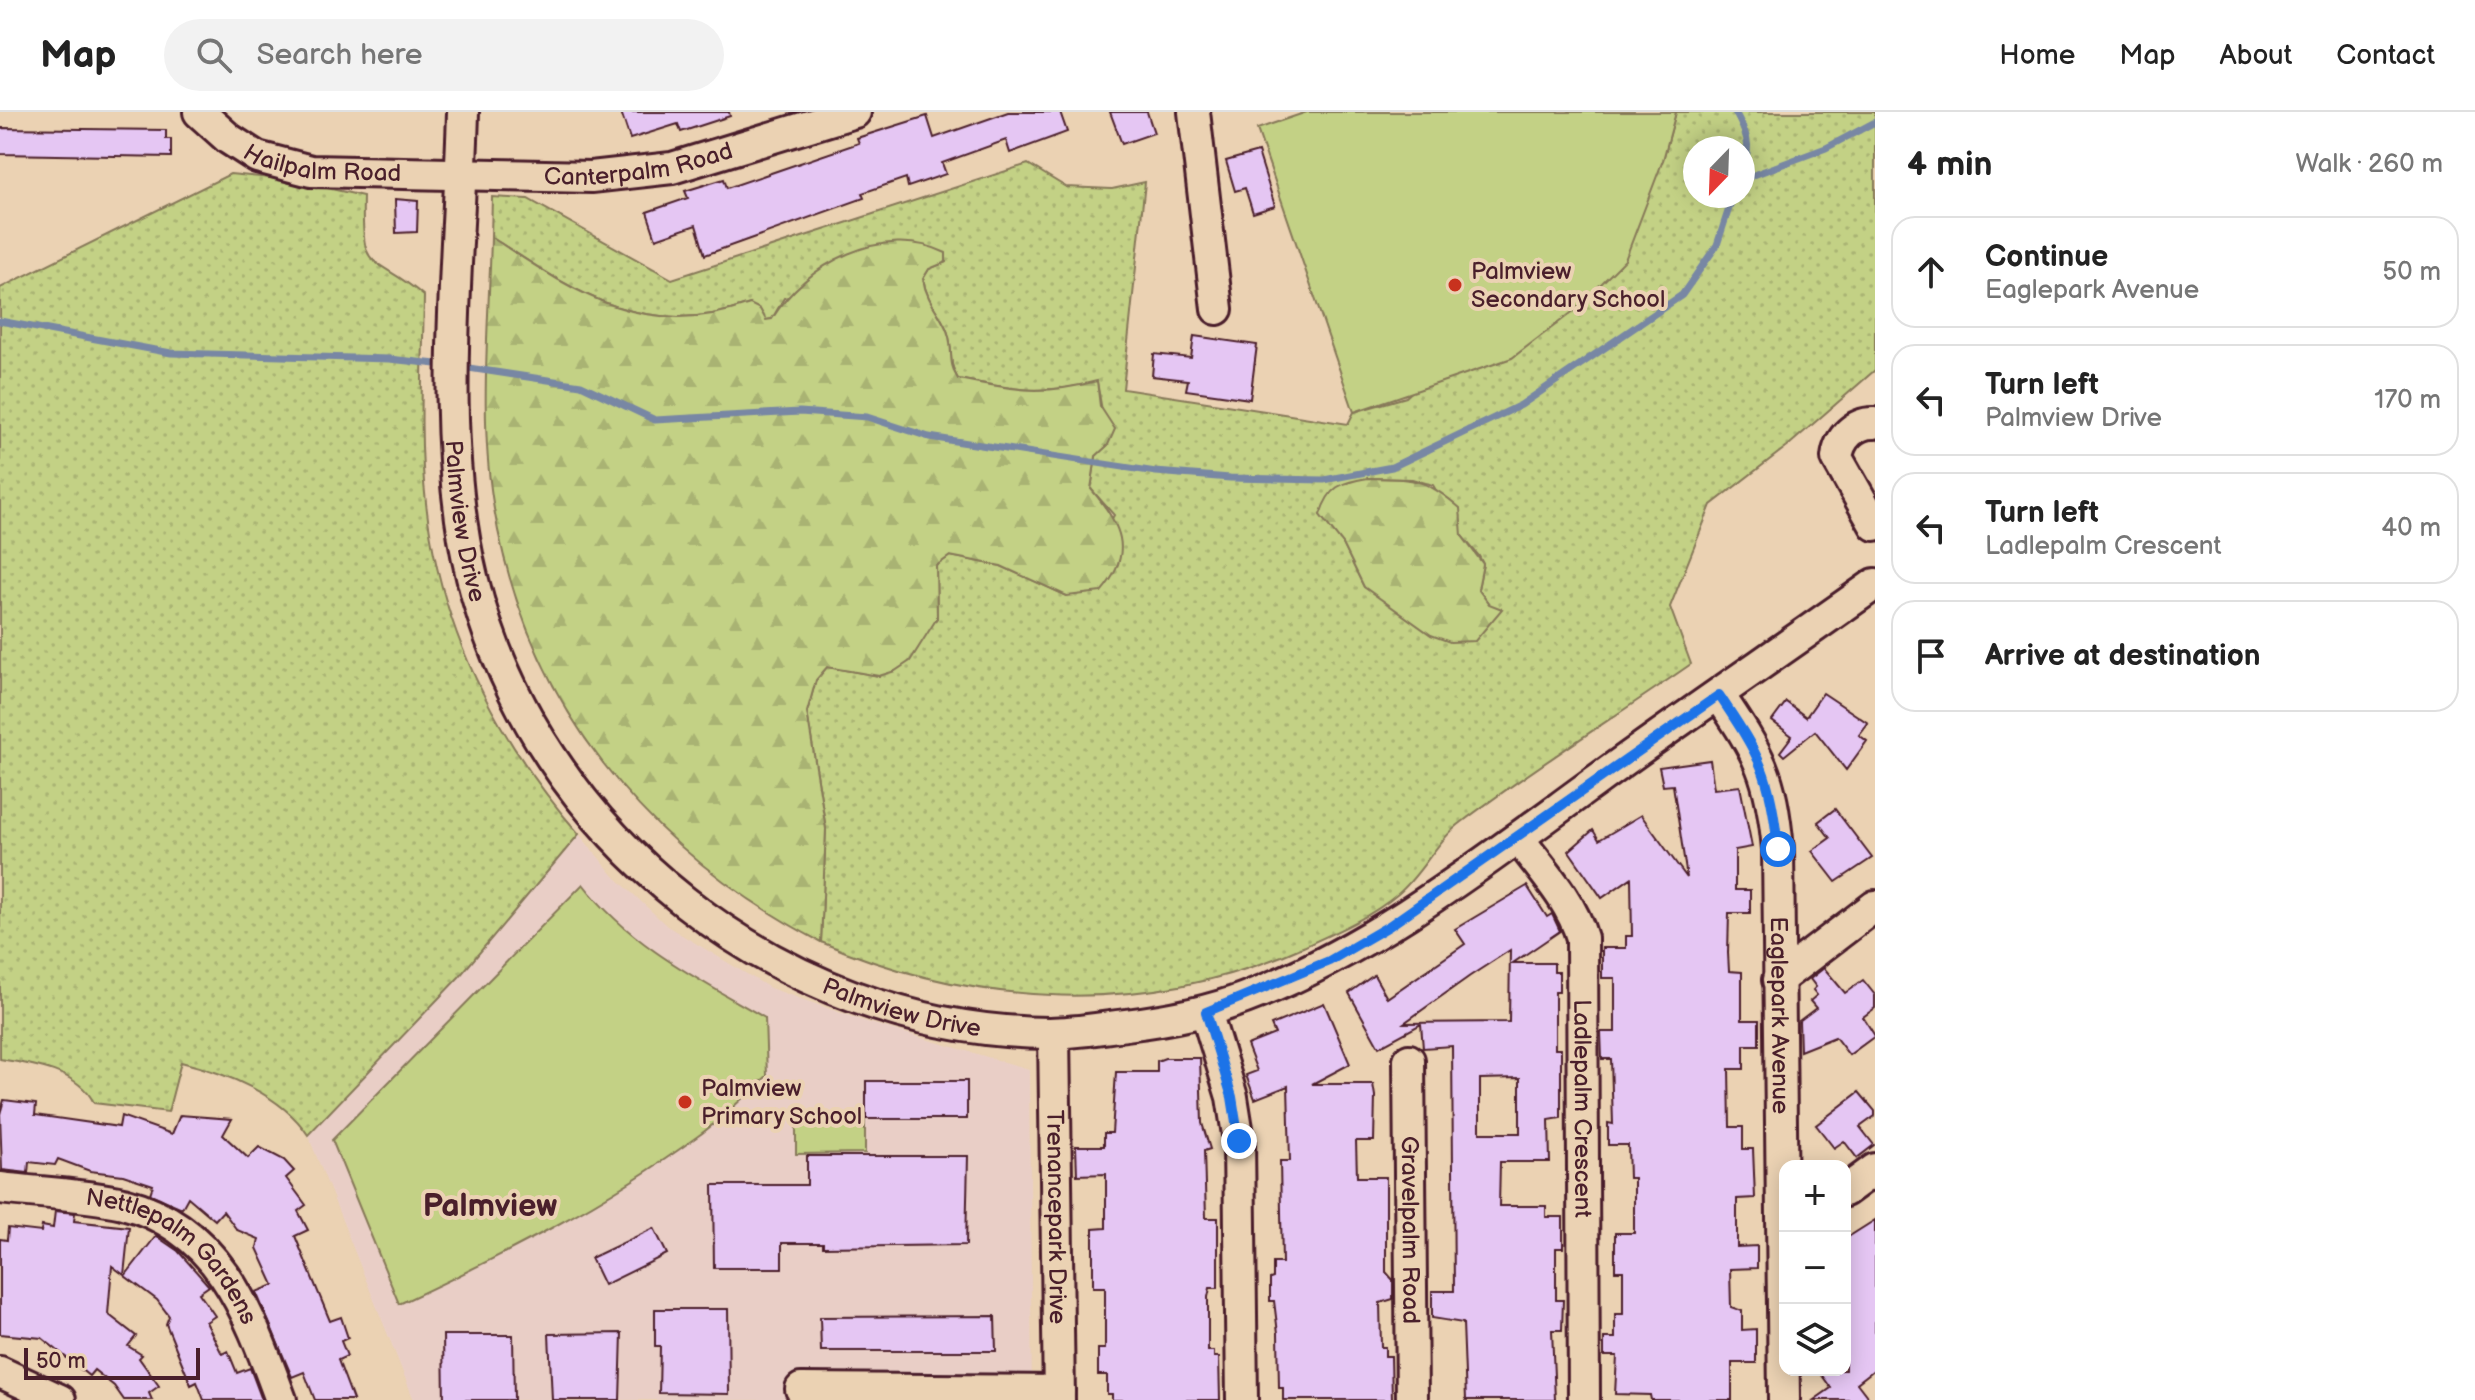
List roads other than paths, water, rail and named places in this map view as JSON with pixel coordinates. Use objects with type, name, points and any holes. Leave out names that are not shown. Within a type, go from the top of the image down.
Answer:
[{"type":"street","name":"Hailpalm Road","points":[[199,112],[229,139],[279,165],[347,174],[461,174]]},
{"type":"street","name":"Palmview Drive","points":[[463,112],[455,343],[458,485],[472,577],[517,697],[562,773],[609,832],[657,881],[715,926],[761,956],[816,983],[872,1003],[936,1019],[1011,1031],[1054,1033],[1206,1012],[1329,961],[1389,926],[1518,838],[1875,584]]},
{"type":"street","name":"Canterpalm Road","points":[[461,174],[637,174],[698,162],[818,118],[855,112]]},
{"type":"street","points":[[1194,112],[1217,309]]},
{"type":"street","points":[[1871,510],[1837,458],[1838,448],[1847,435],[1863,423],[1875,423]]},
{"type":"street","name":"Eaglepark Avenue","points":[[1719,695],[1756,751],[1767,776],[1774,808],[1778,849],[1782,1232]]},
{"type":"street","name":"Ladlepalm Crescent","points":[[1518,838],[1578,922],[1582,938],[1584,1400]]},
{"type":"street","points":[[1778,980],[1875,906]]},
{"type":"street","points":[[1206,1012],[1232,1097],[1239,1141],[1242,1400]]},
{"type":"street","name":"Trenancepark Drive","points":[[1054,1033],[1059,1396]]},
{"type":"street","name":"Gravelpalm Road","points":[[1409,1060],[1412,1400]]},
{"type":"street","name":"Nettlepalm Gardens","points":[[0,1188],[122,1203],[180,1229],[222,1267],[236,1288],[250,1315],[281,1400]]},
{"type":"street","name":"Eaglepark Avenue","points":[[1783,1304],[1784,1400]]},
{"type":"street","points":[[0,1372],[60,1400]]},
{"type":"street","points":[[801,1389],[1059,1396]]},
{"type":"waterway","points":[[1735,112],[1746,136]]},
{"type":"waterway","points":[[1755,175],[1826,148],[1875,122]]},
{"type":"waterway","points":[[462,367],[581,385],[655,420],[800,412],[867,417],[929,437],[1156,472],[1230,478],[1324,480],[1392,467],[1521,405],[1682,295],[1717,245],[1729,208]]},
{"type":"waterway","points":[[0,321],[171,353],[389,359],[446,365]]},
{"type":"place","name":"Palmview Secondary School","points":[[1455,285]]},
{"type":"place","name":"Palmview Primary School","points":[[685,1102]]},
{"type":"district","name":"Palmview","points":[[490,1205]]}]
